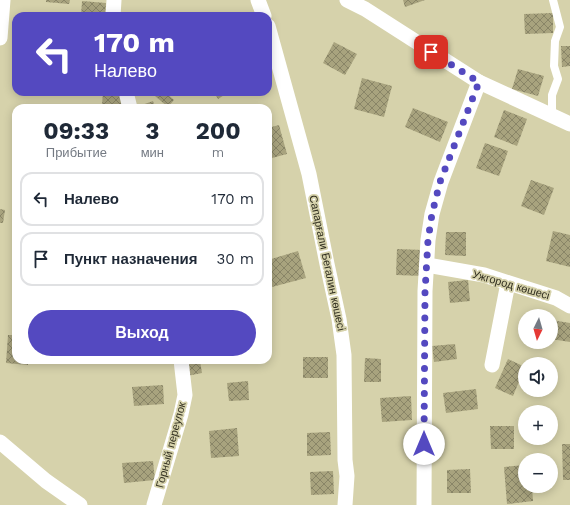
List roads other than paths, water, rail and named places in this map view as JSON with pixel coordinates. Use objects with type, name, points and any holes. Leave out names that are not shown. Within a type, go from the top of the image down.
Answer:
[{"type":"street","points":[[0,38],[3,0]]},
{"type":"street","points":[[113,12],[114,0]]},
{"type":"street","points":[[258,0],[262,12]]},
{"type":"street","points":[[347,0],[365,9],[479,82],[570,124]]},
{"type":"street","name":"Сапарғали Бегалин көшесі","points":[[272,40],[309,174],[326,264],[339,318],[344,355],[345,505]]},
{"type":"street","points":[[424,505],[427,264],[432,214],[440,182],[479,82]]},
{"type":"street","name":"Ужгород көшесі","points":[[427,264],[484,275],[556,298],[570,306]]},
{"type":"street","points":[[492,365],[508,283]]},
{"type":"street","name":"Горный переулок","points":[[154,505],[182,414],[185,395],[181,364]]},
{"type":"street","points":[[0,442],[46,481],[80,505]]},
{"type":"lane","points":[[552,116],[552,95],[558,79],[554,66],[555,41],[560,27],[553,0]]}]
